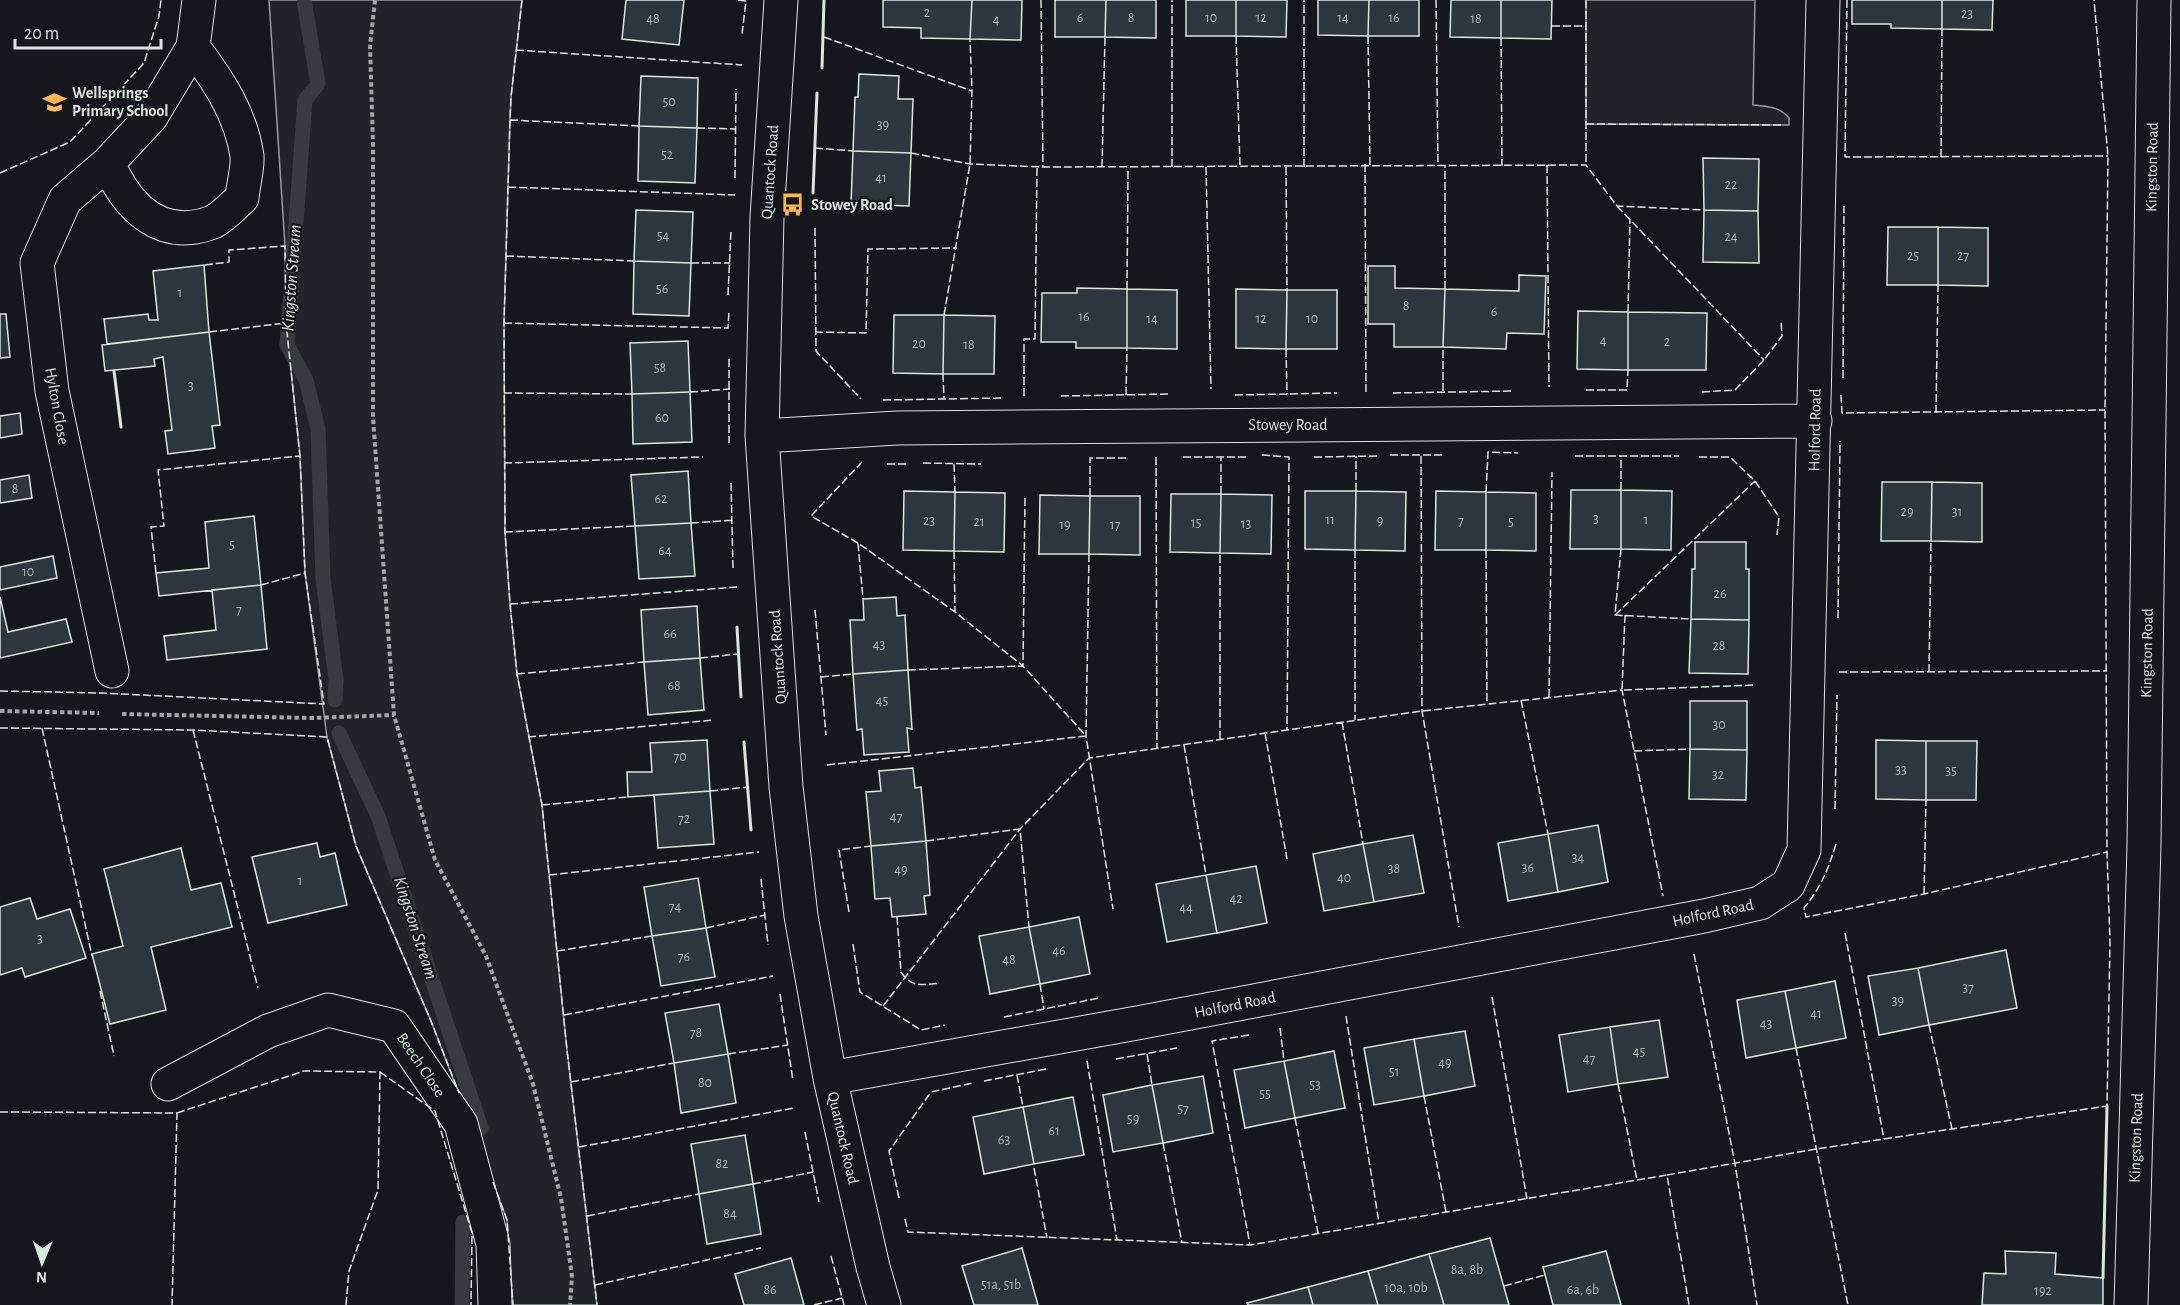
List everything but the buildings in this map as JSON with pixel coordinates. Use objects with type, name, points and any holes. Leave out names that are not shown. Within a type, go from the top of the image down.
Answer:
[{"type":"street","name":"Hylton Close","points":[[112,671],[52,391],[37,264],[65,200],[108,163],[151,117],[193,47],[199,0]]},
{"type":"street","name":"Quantock Road","points":[[781,0],[766,218],[762,436],[786,787],[801,916],[830,1078],[873,1267],[884,1305]]},
{"type":"street","name":"Holford Road","points":[[830,1078],[1137,1023],[1704,916],[1760,903],[1788,885],[1804,850],[1823,0]]},
{"type":"street","name":"Kingston Road","points":[[2131,1305],[2144,845],[2154,0]]},
{"type":"street","points":[[108,163],[118,186],[136,208],[159,223],[188,228],[215,221],[242,198],[247,158],[236,113],[217,79],[193,47]]},
{"type":"street","name":"Stowey Road","points":[[762,436],[897,428],[1815,421]]},
{"type":"street","name":"Beech Close","points":[[168,1084],[268,1031],[328,1010],[394,1026],[461,1124],[492,1244],[495,1305]]},
{"type":"path","points":[[375,0],[370,46],[373,156],[373,417],[394,715],[435,860],[486,956],[533,1084],[561,1198],[572,1276],[570,1305]]},
{"type":"path","points":[[0,711],[104,713]]},
{"type":"path","points":[[116,713],[312,718],[394,715]]},
{"type":"shaded area","points":[[269,0],[522,0],[510,120],[504,323],[505,532],[517,674],[542,805],[567,1050],[597,1305],[513,1305],[507,1220],[431,1021],[356,846],[327,737],[305,573],[300,456],[286,323],[285,246]]},
{"type":"shaded area","points":[[1586,0],[1755,0],[1753,105],[1781,111],[1789,118],[1789,125],[1586,124]]},
{"type":"waterway","name":"Kingston Stream","points":[[304,0],[318,84],[305,100],[287,345],[306,380],[318,429],[323,578],[336,680],[335,700]]},
{"type":"waterway","name":"Kingston Stream","points":[[339,733],[378,816],[481,1128]]},
{"type":"waterway","name":"Kingston Stream","points":[[462,1305],[463,1222]]},
{"type":"fence","points":[[0,173],[70,142],[144,63],[159,16],[161,0]]},
{"type":"fence","points":[[522,0],[510,120],[504,323],[505,532],[517,674],[542,805],[567,1050],[597,1305]]},
{"type":"fence","points":[[738,0],[746,1],[742,34]]},
{"type":"fence","points":[[1041,0],[1043,167]]},
{"type":"fence","points":[[1172,0],[1172,167]]},
{"type":"fence","points":[[1304,0],[1304,167]]},
{"type":"fence","points":[[1436,0],[1438,166]]},
{"type":"fence","points":[[1586,0],[1586,165]]},
{"type":"fence","points":[[1847,0],[1845,157],[2108,156]]},
{"type":"fence","points":[[1667,1175],[1816,1149],[2107,1106],[2110,942],[2107,852],[2105,410],[2108,156],[2094,0]]},
{"type":"fence","points":[[1552,26],[1586,26]]},
{"type":"fence","points":[[1941,157],[1942,29]]},
{"type":"fence","points":[[1236,36],[1240,167]]},
{"type":"fence","points":[[1368,36],[1370,165]]},
{"type":"fence","points":[[824,37],[972,91]]},
{"type":"fence","points":[[1102,167],[1105,37]]},
{"type":"fence","points":[[1501,38],[1502,166]]},
{"type":"fence","points":[[944,315],[970,164],[972,91],[970,39]]},
{"type":"fence","points":[[516,50],[742,65]]},
{"type":"fence","points":[[735,178],[736,89]]},
{"type":"fence","points":[[510,120],[639,126]]},
{"type":"fence","points":[[1586,124],[1784,125]]},
{"type":"fence","points":[[697,128],[735,129]]},
{"type":"fence","points":[[815,148],[853,151]]},
{"type":"fence","points":[[911,153],[970,164],[1043,167],[1586,165],[1617,206],[1704,210]]},
{"type":"fence","points":[[1365,164],[1366,392]]},
{"type":"fence","points":[[1547,165],[1549,387]]},
{"type":"fence","points":[[1445,166],[1445,289]]},
{"type":"fence","points":[[1024,396],[1024,339],[1035,339],[1037,167]]},
{"type":"fence","points":[[1206,167],[1211,389]]},
{"type":"fence","points":[[1286,167],[1287,290]]},
{"type":"fence","points":[[1127,289],[1128,168]]},
{"type":"fence","points":[[508,187],[735,195]]},
{"type":"fence","points":[[1617,206],[1764,360]]},
{"type":"fence","points":[[1843,378],[1844,206]]},
{"type":"fence","points":[[1628,312],[1630,219]]},
{"type":"fence","points":[[815,228],[816,351],[861,399]]},
{"type":"fence","points":[[728,295],[731,230]]},
{"type":"fence","points":[[0,691],[102,693],[324,704],[305,573],[300,456],[286,323],[285,246],[229,250],[229,262],[204,265]]},
{"type":"fence","points":[[815,332],[866,333],[868,249],[957,248]]},
{"type":"fence","points":[[506,256],[634,261]]},
{"type":"fence","points":[[691,263],[730,263]]},
{"type":"fence","points":[[1936,413],[1938,285]]},
{"type":"fence","points":[[504,323],[728,328],[729,311]]},
{"type":"fence","points":[[1702,392],[1735,390],[1764,360],[1782,336],[1781,320]]},
{"type":"fence","points":[[209,332],[286,323]]},
{"type":"fence","points":[[1443,347],[1443,391]]},
{"type":"fence","points":[[1126,395],[1127,348]]},
{"type":"fence","points":[[1286,349],[1287,394]]},
{"type":"fence","points":[[729,359],[729,443]]},
{"type":"fence","points":[[1586,390],[1627,390],[1628,370]]},
{"type":"fence","points":[[943,374],[944,399]]},
{"type":"fence","points":[[690,392],[730,389]]},
{"type":"fence","points":[[1393,393],[1514,391]]},
{"type":"fence","points":[[504,393],[632,394]]},
{"type":"fence","points":[[1235,395],[1337,393]]},
{"type":"fence","points":[[1061,396],[1169,394]]},
{"type":"fence","points":[[1841,395],[1842,413],[2105,410]]},
{"type":"fence","points":[[883,400],[1003,398]]},
{"type":"fence","points":[[1838,618],[1840,441]]},
{"type":"fence","points":[[1486,492],[1488,452],[1518,453]]},
{"type":"fence","points":[[1262,455],[1289,457],[1287,730]]},
{"type":"fence","points":[[1390,455],[1443,455]]},
{"type":"fence","points":[[156,573],[151,527],[164,526],[158,470],[300,456]]},
{"type":"fence","points":[[1356,456],[1356,491]]},
{"type":"fence","points":[[1314,457],[1379,456]]},
{"type":"fence","points":[[1421,456],[1422,711],[1459,927]]},
{"type":"fence","points":[[1575,456],[1679,456]]},
{"type":"fence","points":[[1621,456],[1621,490]]},
{"type":"fence","points":[[504,463],[703,457]]},
{"type":"fence","points":[[1156,457],[1157,749]]},
{"type":"fence","points":[[1183,457],[1248,457]]},
{"type":"fence","points":[[1221,457],[1221,494]]},
{"type":"fence","points":[[1699,457],[1730,457],[1755,481],[1779,517],[1777,535]]},
{"type":"fence","points":[[1090,496],[1090,458],[1129,458]]},
{"type":"fence","points":[[858,543],[811,516],[862,462]]},
{"type":"fence","points":[[923,463],[981,464]]},
{"type":"fence","points":[[887,464],[909,464]]},
{"type":"fence","points":[[954,464],[955,492]]},
{"type":"fence","points":[[1549,697],[1552,472]]},
{"type":"fence","points":[[1615,615],[1755,481]]},
{"type":"fence","points":[[731,483],[733,568]]},
{"type":"fence","points":[[908,670],[1023,666],[1025,495]]},
{"type":"fence","points":[[691,523],[734,520]]},
{"type":"fence","points":[[505,532],[635,526]]},
{"type":"fence","points":[[1929,672],[1931,541]]},
{"type":"fence","points":[[827,765],[1086,736],[1023,666],[955,612],[858,543],[863,599]]},
{"type":"fence","points":[[1621,549],[1615,615],[1691,619]]},
{"type":"fence","points":[[1355,550],[1355,720]]},
{"type":"fence","points":[[1486,550],[1487,704]]},
{"type":"fence","points":[[954,551],[955,612]]},
{"type":"fence","points":[[1220,553],[1220,739]]},
{"type":"fence","points":[[1089,554],[1086,736],[1113,909]]},
{"type":"fence","points":[[261,585],[305,573]]},
{"type":"fence","points":[[510,604],[737,587]]},
{"type":"fence","points":[[815,610],[826,735]]},
{"type":"fence","points":[[1625,615],[1622,690],[1755,685]]},
{"type":"fence","points":[[700,658],[738,654]]},
{"type":"fence","points":[[517,674],[644,662]]},
{"type":"fence","points":[[1839,672],[2107,671]]},
{"type":"fence","points":[[821,677],[853,674]]},
{"type":"fence","points":[[883,1006],[1020,829],[1089,758],[1422,711],[1622,690],[1663,896]]},
{"type":"fence","points":[[1835,809],[1837,695]]},
{"type":"fence","points":[[1521,700],[1548,834]]},
{"type":"fence","points":[[528,737],[713,720]]},
{"type":"fence","points":[[1342,722],[1363,844]]},
{"type":"fence","points":[[0,728],[193,730],[327,737],[356,846],[431,1021],[459,1093]]},
{"type":"fence","points":[[42,728],[92,956]]},
{"type":"fence","points":[[193,730],[258,988]]},
{"type":"fence","points":[[1265,733],[1287,859]]},
{"type":"fence","points":[[1184,745],[1206,875]]},
{"type":"fence","points":[[1634,751],[1690,749]]},
{"type":"fence","points":[[710,791],[748,787]]},
{"type":"fence","points":[[542,805],[628,797]]},
{"type":"fence","points":[[1924,894],[1926,800]]},
{"type":"fence","points":[[926,841],[1020,829],[1029,927]]},
{"type":"fence","points":[[1836,844],[1823,878],[1804,908],[1806,917],[1924,894],[2107,852]]},
{"type":"fence","points":[[849,912],[839,850],[871,846]]},
{"type":"fence","points":[[549,875],[759,852]]},
{"type":"fence","points":[[761,879],[768,945]]},
{"type":"fence","points":[[706,928],[765,915]]},
{"type":"fence","points":[[897,917],[901,972],[913,983],[923,985],[940,983]]},
{"type":"fence","points":[[1845,933],[1884,1139]]},
{"type":"fence","points":[[557,951],[652,936]]},
{"type":"fence","points":[[853,944],[860,992],[921,1030],[945,1025]]},
{"type":"fence","points":[[1694,954],[1735,1164],[1757,1305]]},
{"type":"fence","points":[[564,1015],[773,976]]},
{"type":"fence","points":[[1040,984],[1044,1009]]},
{"type":"fence","points":[[100,991],[114,1056]]},
{"type":"fence","points":[[780,994],[793,1081]]},
{"type":"fence","points":[[1492,997],[1527,1199]]},
{"type":"fence","points":[[1004,1017],[1099,998]]},
{"type":"fence","points":[[1346,1016],[1379,1223]]},
{"type":"fence","points":[[1929,1025],[1952,1129]]},
{"type":"fence","points":[[1280,1028],[1284,1061]]},
{"type":"fence","points":[[1249,1035],[1212,1041],[1250,1245]]},
{"type":"fence","points":[[728,1054],[788,1045]]},
{"type":"fence","points":[[1116,1059],[1177,1048]]},
{"type":"fence","points":[[1796,1048],[1848,1305]]},
{"type":"fence","points":[[1147,1054],[1152,1085]]},
{"type":"fence","points":[[1087,1061],[1117,1240]]},
{"type":"fence","points":[[571,1082],[674,1063]]},
{"type":"fence","points":[[984,1081],[1046,1069]]},
{"type":"fence","points":[[177,1113],[304,1071],[380,1072],[378,1190],[349,1271],[346,1305]]},
{"type":"fence","points":[[380,1072],[435,1111],[472,1233],[471,1305]]},
{"type":"fence","points":[[1017,1075],[1023,1107]]},
{"type":"fence","points":[[899,1198],[889,1151],[931,1092],[973,1083]]},
{"type":"fence","points":[[1618,1084],[1637,1180]]},
{"type":"fence","points":[[1424,1096],[1446,1212]]},
{"type":"fence","points":[[579,1147],[794,1108]]},
{"type":"fence","points":[[0,1112],[177,1113],[172,1305]]},
{"type":"fence","points":[[1295,1118],[1318,1233]]},
{"type":"fence","points":[[805,1132],[819,1202]]},
{"type":"fence","points":[[1163,1143],[1182,1243]]},
{"type":"fence","points":[[1034,1168],[1047,1238]]},
{"type":"fence","points":[[753,1184],[813,1172]]},
{"type":"fence","points":[[905,1219],[908,1232],[1250,1245],[1667,1175],[1689,1305]]},
{"type":"fence","points":[[493,1182],[507,1220],[513,1305]]},
{"type":"fence","points":[[587,1216],[699,1194]]},
{"type":"fence","points":[[595,1285],[761,1248]]},
{"type":"fence","points":[[831,1256],[844,1305]]},
{"type":"fence","points":[[1504,1286],[1545,1275]]},
{"type":"fence","points":[[814,1305],[842,1298]]},
{"type":"wall","points":[[822,68],[824,0]]},
{"type":"wall","points":[[813,193],[817,93]]},
{"type":"wall","points":[[114,371],[121,427]]},
{"type":"wall","points":[[737,627],[741,697]]},
{"type":"wall","points":[[744,742],[751,830]]},
{"type":"wall","points":[[2103,1278],[2107,1106]]},
{"type":"place","name":"Wellsprings Primary School","points":[[54,102]]},
{"type":"place","name":"Stowey Road","points":[[793,205]]}]
